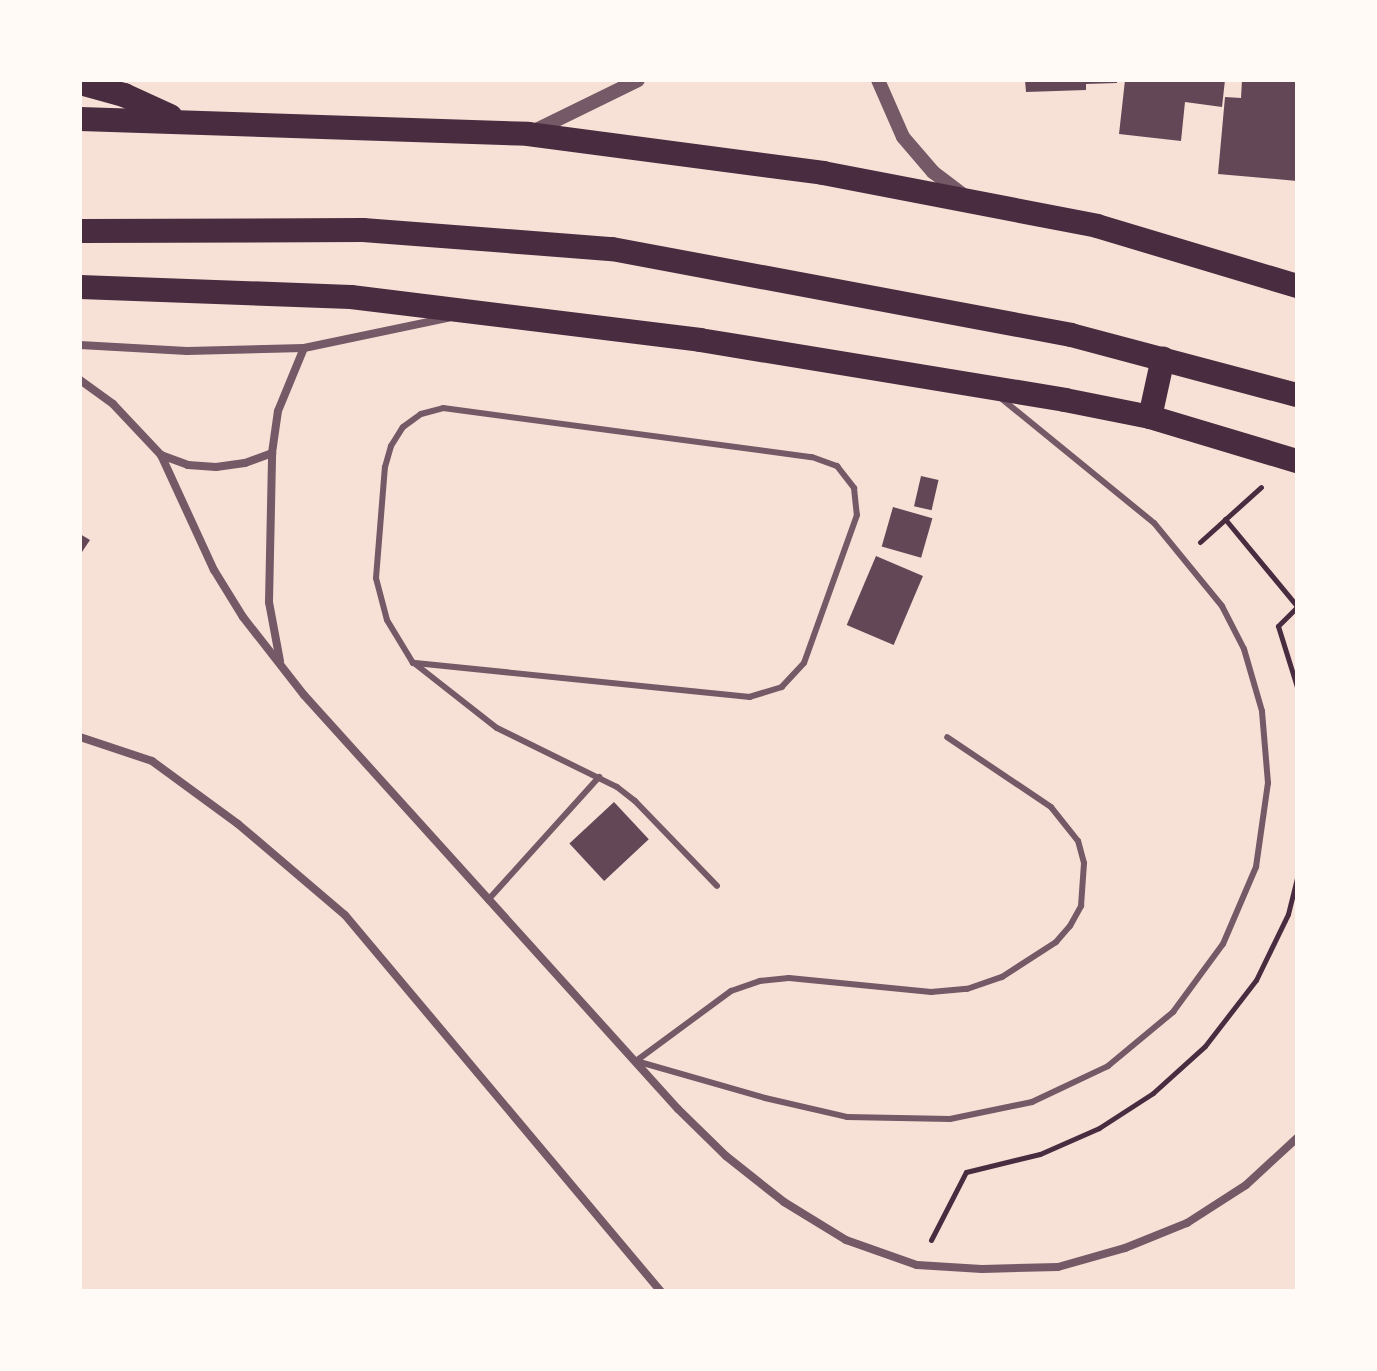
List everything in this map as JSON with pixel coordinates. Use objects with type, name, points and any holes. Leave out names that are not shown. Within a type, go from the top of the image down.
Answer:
[{"type":"highway","points":[[80,83],[124,95],[179,120]]},
{"type":"highway","points":[[80,119],[528,134],[823,173],[1097,226],[1297,286]]},
{"type":"highway","points":[[80,231],[363,230],[612,249],[1071,335],[1297,395]]},
{"type":"highway","points":[[80,287],[317,294],[714,342],[1150,417],[1295,460]]},
{"type":"highway","points":[[1150,417],[1163,358]]},
{"type":"street","points":[[528,134],[638,80]]},
{"type":"street","points":[[878,80],[903,137],[933,172],[970,199]]},
{"type":"street","points":[[80,345],[201,351],[304,348],[475,311]]},
{"type":"street","points":[[281,665],[269,602],[272,453],[278,411],[304,348]]},
{"type":"street","points":[[80,380],[113,404],[161,455],[214,570],[243,617],[281,665],[488,900],[636,1061],[726,1156],[784,1202],[846,1240],[917,1265],[982,1269],[1058,1267],[1125,1248],[1187,1223],[1246,1185],[1297,1138]]},
{"type":"street","points":[[161,455],[188,465],[216,467],[245,463],[272,453]]},
{"type":"street","points":[[80,737],[152,761],[238,824],[345,915],[660,1291]]},
{"type":"lane","points":[[636,1061],[765,1098],[847,1117],[950,1119],[1032,1102],[1108,1066],[1173,1012],[1223,944],[1256,867],[1268,783],[1262,711],[1244,649],[1222,606],[1154,523],[988,388]]},
{"type":"lane","points":[[413,663],[750,697],[767,694],[782,687],[804,663],[857,515],[854,488],[837,466],[812,457],[443,408],[421,414],[403,427],[391,446],[385,467],[376,578],[387,620],[413,663],[497,728],[599,777],[635,801],[717,886]]},
{"type":"lane","points":[[636,1061],[731,991],[760,981],[789,978],[931,992],[967,989],[1002,977],[1056,942],[1081,906],[1084,863],[1078,841],[1051,807],[947,737]]},
{"type":"lane","points":[[488,900],[599,777]]},
{"type":"path","points":[[1184,556],[1295,460]]},
{"type":"path","points":[[1225,519],[1297,607],[1278,626],[1297,687]]},
{"type":"path","points":[[939,1228],[966,1172]]},
{"type":"building","points":[[1025,80],[1117,80],[1117,83],[1086,84],[1086,90],[1026,92]]},
{"type":"building","points":[[1125,80],[1225,80],[1222,107],[1185,102],[1181,141],[1119,134]]},
{"type":"building","points":[[1242,80],[1297,80],[1297,181],[1218,174],[1225,97],[1241,98]]},
{"type":"building","points":[[921,476],[939,480],[932,510],[914,506]]},
{"type":"building","points":[[893,507],[932,518],[921,558],[882,546]]},
{"type":"building","points":[[80,534],[90,540],[80,555]]},
{"type":"building","points":[[876,556],[923,576],[894,645],[847,625]]},
{"type":"building","points":[[614,802],[649,839],[604,881],[569,844]]}]
